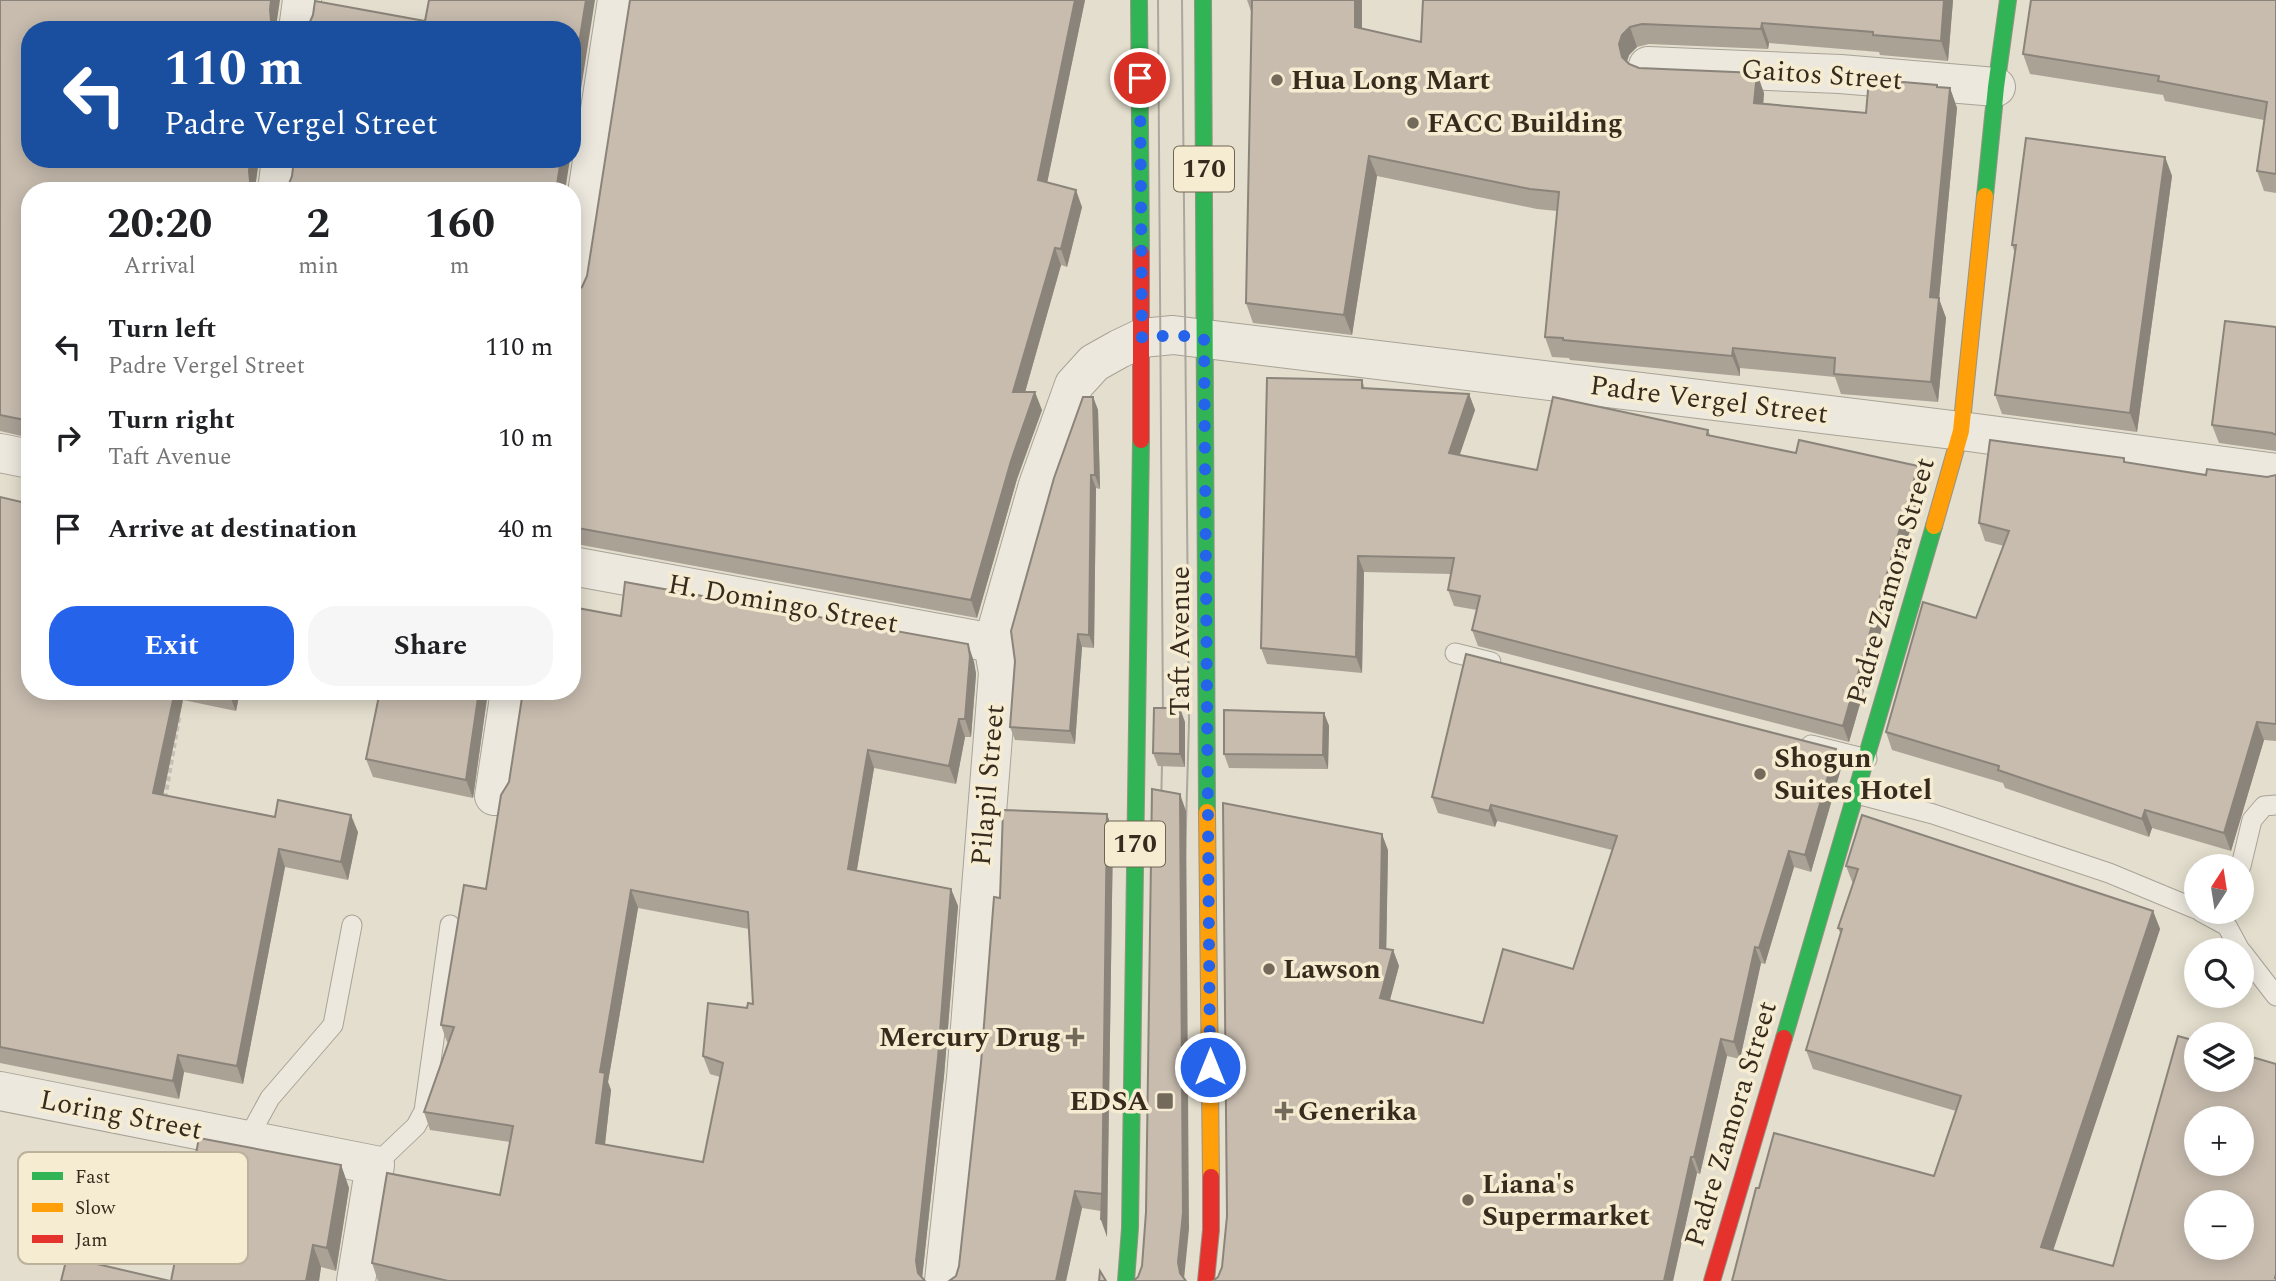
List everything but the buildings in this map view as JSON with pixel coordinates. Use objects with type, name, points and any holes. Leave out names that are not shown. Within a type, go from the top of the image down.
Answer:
[{"type":"main road","name":"Taft Avenue","points":[[1126,1281],[1130,1228],[1142,338],[1139,0]]},
{"type":"main road","name":"Taft Avenue","points":[[1203,0],[1211,1230],[1206,1281]]},
{"type":"main road","name":"Padre Zamora Street","points":[[1712,1281],[1961,431],[1996,87],[2008,0]]},
{"type":"street","points":[[300,21],[303,0]]},
{"type":"street","points":[[581,232],[617,0]]},
{"type":"street","name":"Gaitos Street","points":[[1648,66],[1840,74],[1996,87]]},
{"type":"street","name":"Padre Vergel Street","points":[[1142,338],[1173,335],[1204,338],[1961,431],[2276,473]]},
{"type":"street","name":"Pilapil Street","points":[[944,1281],[966,1078],[998,673],[993,643],[1038,485],[1074,385],[1094,363],[1142,338]]},
{"type":"street","points":[[0,453],[21,457]]},
{"type":"street","name":"H. Domingo Street","points":[[581,568],[993,643]]},
{"type":"street","points":[[494,796],[509,700]]},
{"type":"street","name":"Loring Street","points":[[0,1091],[375,1166]]},
{"type":"street","points":[[356,1281],[375,1166]]},
{"type":"lane","points":[[1455,653],[1508,667]]},
{"type":"lane","points":[[1787,739],[1867,759]]},
{"type":"lane","points":[[1857,793],[1933,814],[2109,873],[2184,905]]},
{"type":"lane","points":[[2244,854],[2252,820],[2264,806],[2276,805]]},
{"type":"lane","points":[[247,1140],[270,1098],[333,1025],[352,925]]},
{"type":"lane","points":[[375,1166],[416,1126],[424,1111],[450,925]]},
{"type":"lane","points":[[2254,968],[2276,996]]},
{"type":"path","points":[[163,807],[182,704]]},
{"type":"tram line","points":[[1158,0],[1163,722],[1161,808]]},
{"type":"tram line","points":[[1182,0],[1189,722],[1185,858]]},
{"type":"traffic: fast","points":[[1139,0],[1141,253]]},
{"type":"traffic: fast","points":[[1203,0],[1207,812]]},
{"type":"traffic: fast","points":[[1985,196],[2008,0]]},
{"type":"traffic: fast","points":[[1126,1281],[1130,1228],[1141,440]]},
{"type":"traffic: fast","points":[[1784,1038],[1934,526]]},
{"type":"traffic: slow","points":[[1934,526],[1961,431],[1985,196]]},
{"type":"traffic: slow","points":[[1207,812],[1211,1177]]},
{"type":"traffic: jam","points":[[1141,253],[1141,440]]},
{"type":"traffic: jam","points":[[1712,1281],[1784,1038]]},
{"type":"traffic: jam","points":[[1206,1281],[1211,1230],[1211,1177]]},
{"type":"place","name":"Hua Long Mart","points":[[1277,80]]},
{"type":"place","name":"FACC Building","points":[[1413,123]]},
{"type":"place","name":"Shogun Suites Hotel","points":[[1760,774]]},
{"type":"place","name":"Lawson","points":[[1269,969]]},
{"type":"place","name":"Mercury Drug","points":[[1075,1037]]},
{"type":"place","name":"EDSA","points":[[1165,1101]]},
{"type":"place","name":"Generika","points":[[1284,1111]]},
{"type":"place","name":"Liana's Supermarket","points":[[1468,1200]]},
{"type":"route","points":[[1140,78],[1142,338],[1173,335],[1204,338],[1210,1067]]}]
